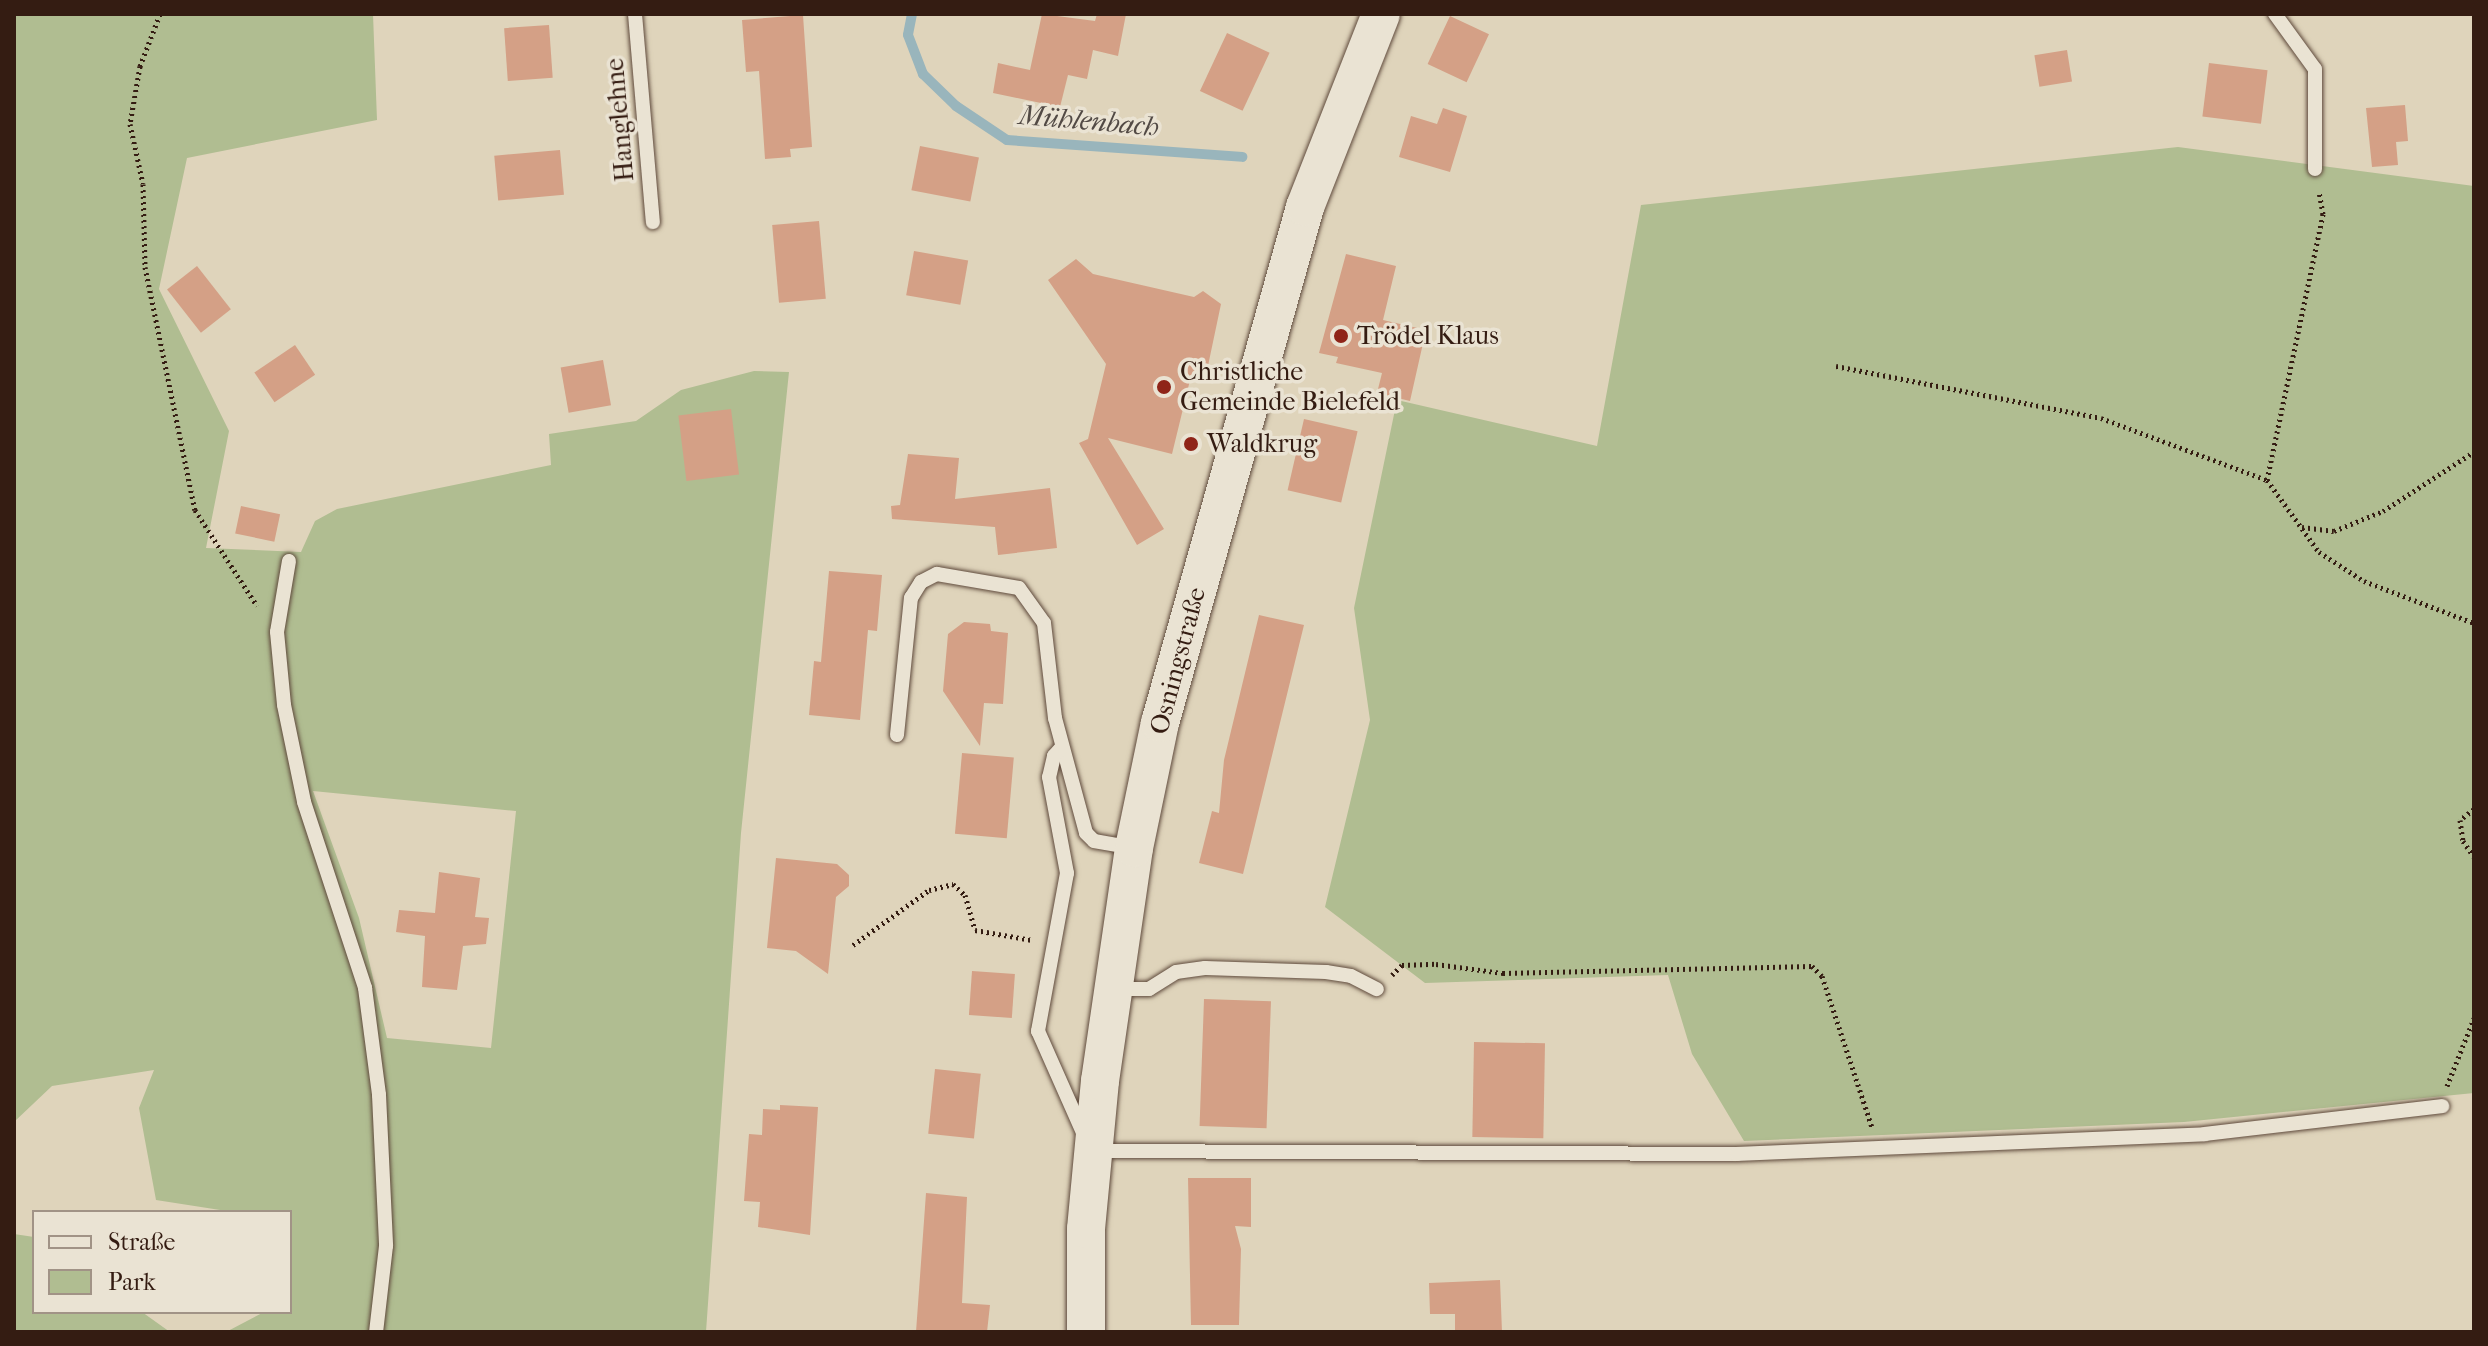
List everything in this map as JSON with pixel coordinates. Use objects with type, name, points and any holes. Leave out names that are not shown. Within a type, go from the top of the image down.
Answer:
[{"type":"main road","name":"Osningstraße","points":[[1086,1332],[1092,1151],[1112,989],[1134,848],[1176,663],[1305,207],[1381,14]]},
{"type":"lane","name":"Hanglehne","points":[[635,14],[653,222]]},
{"type":"lane","points":[[2275,14],[2315,69],[2315,169]]},
{"type":"lane","points":[[289,561],[277,632],[294,762],[350,936],[371,1026],[384,1154],[386,1246],[376,1332]]},
{"type":"lane","points":[[897,735],[911,598],[921,582],[937,574],[1019,588],[1033,602],[1044,623],[1062,747],[1086,833],[1094,841],[1134,848]]},
{"type":"lane","points":[[1062,747],[1054,756],[1049,777],[1067,873],[1038,1031],[1092,1151],[1498,1156],[1881,1148],[2205,1134],[2442,1106]]},
{"type":"lane","points":[[1112,989],[1149,989],[1176,972],[1205,968],[1326,972],[1351,976],[1377,989]]},
{"type":"path","points":[[160,14],[140,66],[130,124],[143,184],[145,267],[195,510],[233,576],[277,632]]},
{"type":"path","points":[[2267,480],[2323,214],[2315,169]]},
{"type":"path","points":[[1836,366],[2101,418],[2267,480],[2319,552],[2364,581],[2474,623]]},
{"type":"path","points":[[2302,527],[2334,531],[2383,511],[2474,452]]},
{"type":"path","points":[[2474,809],[2460,820],[2463,841],[2474,857]]},
{"type":"path","points":[[853,945],[929,890],[953,884],[965,895],[971,920],[981,934],[1053,943]]},
{"type":"path","points":[[1377,989],[1402,965],[1503,973],[1812,966],[1822,976],[1881,1148]]},
{"type":"path","points":[[2442,1106],[2452,1064],[2474,1018]]},
{"type":"green space","points":[[14,14],[373,14],[377,120],[187,158],[159,289],[229,431],[206,548],[301,552],[315,521],[337,509],[551,465],[549,434],[636,421],[681,390],[754,371],[789,372],[741,833],[706,1332],[226,1332],[260,1314],[292,1314],[292,1210],[220,1210],[156,1200],[139,1108],[154,1070],[52,1086],[14,1122]],"holes":[[[313,791],[516,811],[491,1048],[387,1038],[359,918]]]},
{"type":"green space","points":[[2178,147],[2474,186],[2474,1093],[2184,1122],[1744,1141],[1692,1054],[1668,975],[1425,983],[1325,907],[1370,720],[1354,608],[1397,400],[1597,446],[1641,205]]},
{"type":"green space","points":[[14,1234],[32,1237],[32,1314],[145,1314],[170,1332],[14,1332]]},
{"type":"building","points":[[1042,14],[1095,21],[1097,14],[1126,14],[1118,56],[1093,50],[1087,79],[1068,75],[1060,107],[993,93],[998,63],[1030,70]]},
{"type":"building","points":[[803,15],[812,147],[790,149],[791,157],[765,159],[759,71],[746,72],[742,20]]},
{"type":"building","points":[[1450,16],[1489,34],[1467,82],[1428,64]]},
{"type":"building","points":[[549,25],[553,78],[508,81],[504,28]]},
{"type":"building","points":[[1227,33],[1270,53],[1243,111],[1200,91]]},
{"type":"building","points":[[2067,50],[2072,82],[2039,87],[2034,55]]},
{"type":"building","points":[[2209,63],[2268,70],[2261,124],[2202,117]]},
{"type":"building","points":[[2405,105],[2408,141],[2396,142],[2398,165],[2372,167],[2366,108]]},
{"type":"building","points":[[1443,108],[1467,116],[1450,172],[1399,157],[1411,116],[1437,124]]},
{"type":"building","points":[[920,146],[979,157],[970,202],[911,190]]},
{"type":"building","points":[[560,150],[564,195],[498,201],[494,156]]},
{"type":"building","points":[[819,221],[826,299],[779,303],[772,225]]},
{"type":"building","points":[[914,251],[968,261],[960,305],[906,295]]},
{"type":"building","points":[[1346,254],[1396,266],[1383,320],[1426,330],[1410,401],[1377,393],[1382,373],[1336,363],[1338,357],[1319,353]]},
{"type":"building","points":[[1076,259],[1093,274],[1194,297],[1203,291],[1221,304],[1205,380],[1191,376],[1172,454],[1108,438],[1164,529],[1137,545],[1079,443],[1088,439],[1106,364],[1048,280]]},
{"type":"building","points":[[197,266],[231,309],[201,333],[167,289]]},
{"type":"building","points":[[295,345],[315,375],[275,402],[254,372]]},
{"type":"building","points":[[603,360],[611,405],[569,413],[561,367]]},
{"type":"building","points":[[731,409],[739,475],[686,481],[678,415]]},
{"type":"building","points":[[1304,419],[1358,431],[1341,503],[1288,490]]},
{"type":"building","points":[[908,454],[959,458],[955,499],[1050,488],[1057,548],[998,555],[995,527],[892,519],[891,506],[900,505]]},
{"type":"building","points":[[241,506],[280,514],[274,542],[235,533]]},
{"type":"building","points":[[829,571],[882,575],[877,631],[868,630],[860,720],[809,715],[814,661],[821,662]]},
{"type":"building","points":[[1259,615],[1304,625],[1243,874],[1199,863],[1212,811],[1219,813],[1224,760]]},
{"type":"building","points":[[964,622],[990,624],[991,631],[1008,633],[1003,704],[984,703],[980,746],[943,691],[948,634]]},
{"type":"building","points":[[962,753],[1014,758],[1007,838],[955,834]]},
{"type":"building","points":[[776,858],[837,864],[849,875],[849,886],[836,897],[828,974],[796,951],[767,948]]},
{"type":"building","points":[[439,872],[480,878],[475,917],[489,918],[486,944],[463,946],[457,990],[422,987],[425,936],[396,932],[399,910],[435,913]]},
{"type":"building","points":[[972,971],[1015,974],[1012,1018],[969,1015]]},
{"type":"building","points":[[1204,999],[1271,1001],[1267,1128],[1200,1126]]},
{"type":"building","points":[[1474,1042],[1545,1043],[1543,1138],[1472,1137]]},
{"type":"building","points":[[935,1069],[981,1074],[974,1138],[928,1134]]},
{"type":"building","points":[[780,1105],[818,1107],[810,1235],[758,1227],[760,1202],[744,1201],[749,1134],[762,1135],[763,1109],[780,1110]]},
{"type":"building","points":[[1188,1178],[1251,1178],[1251,1227],[1235,1226],[1241,1249],[1239,1325],[1191,1325]]},
{"type":"building","points":[[926,1193],[967,1197],[962,1303],[990,1305],[987,1332],[916,1332]]},
{"type":"building","points":[[1500,1280],[1502,1332],[1455,1332],[1455,1314],[1430,1314],[1429,1283]]},
{"type":"waterway","name":"Mühlenbach","points":[[912,14],[908,35],[923,74],[956,106],[1007,140],[1242,157]]},
{"type":"place","name":"Trödel Klaus","points":[[1341,336]]},
{"type":"place","name":"Christliche Gemeinde Bielefeld","points":[[1164,387]]},
{"type":"place","name":"Waldkrug","points":[[1191,444]]}]
